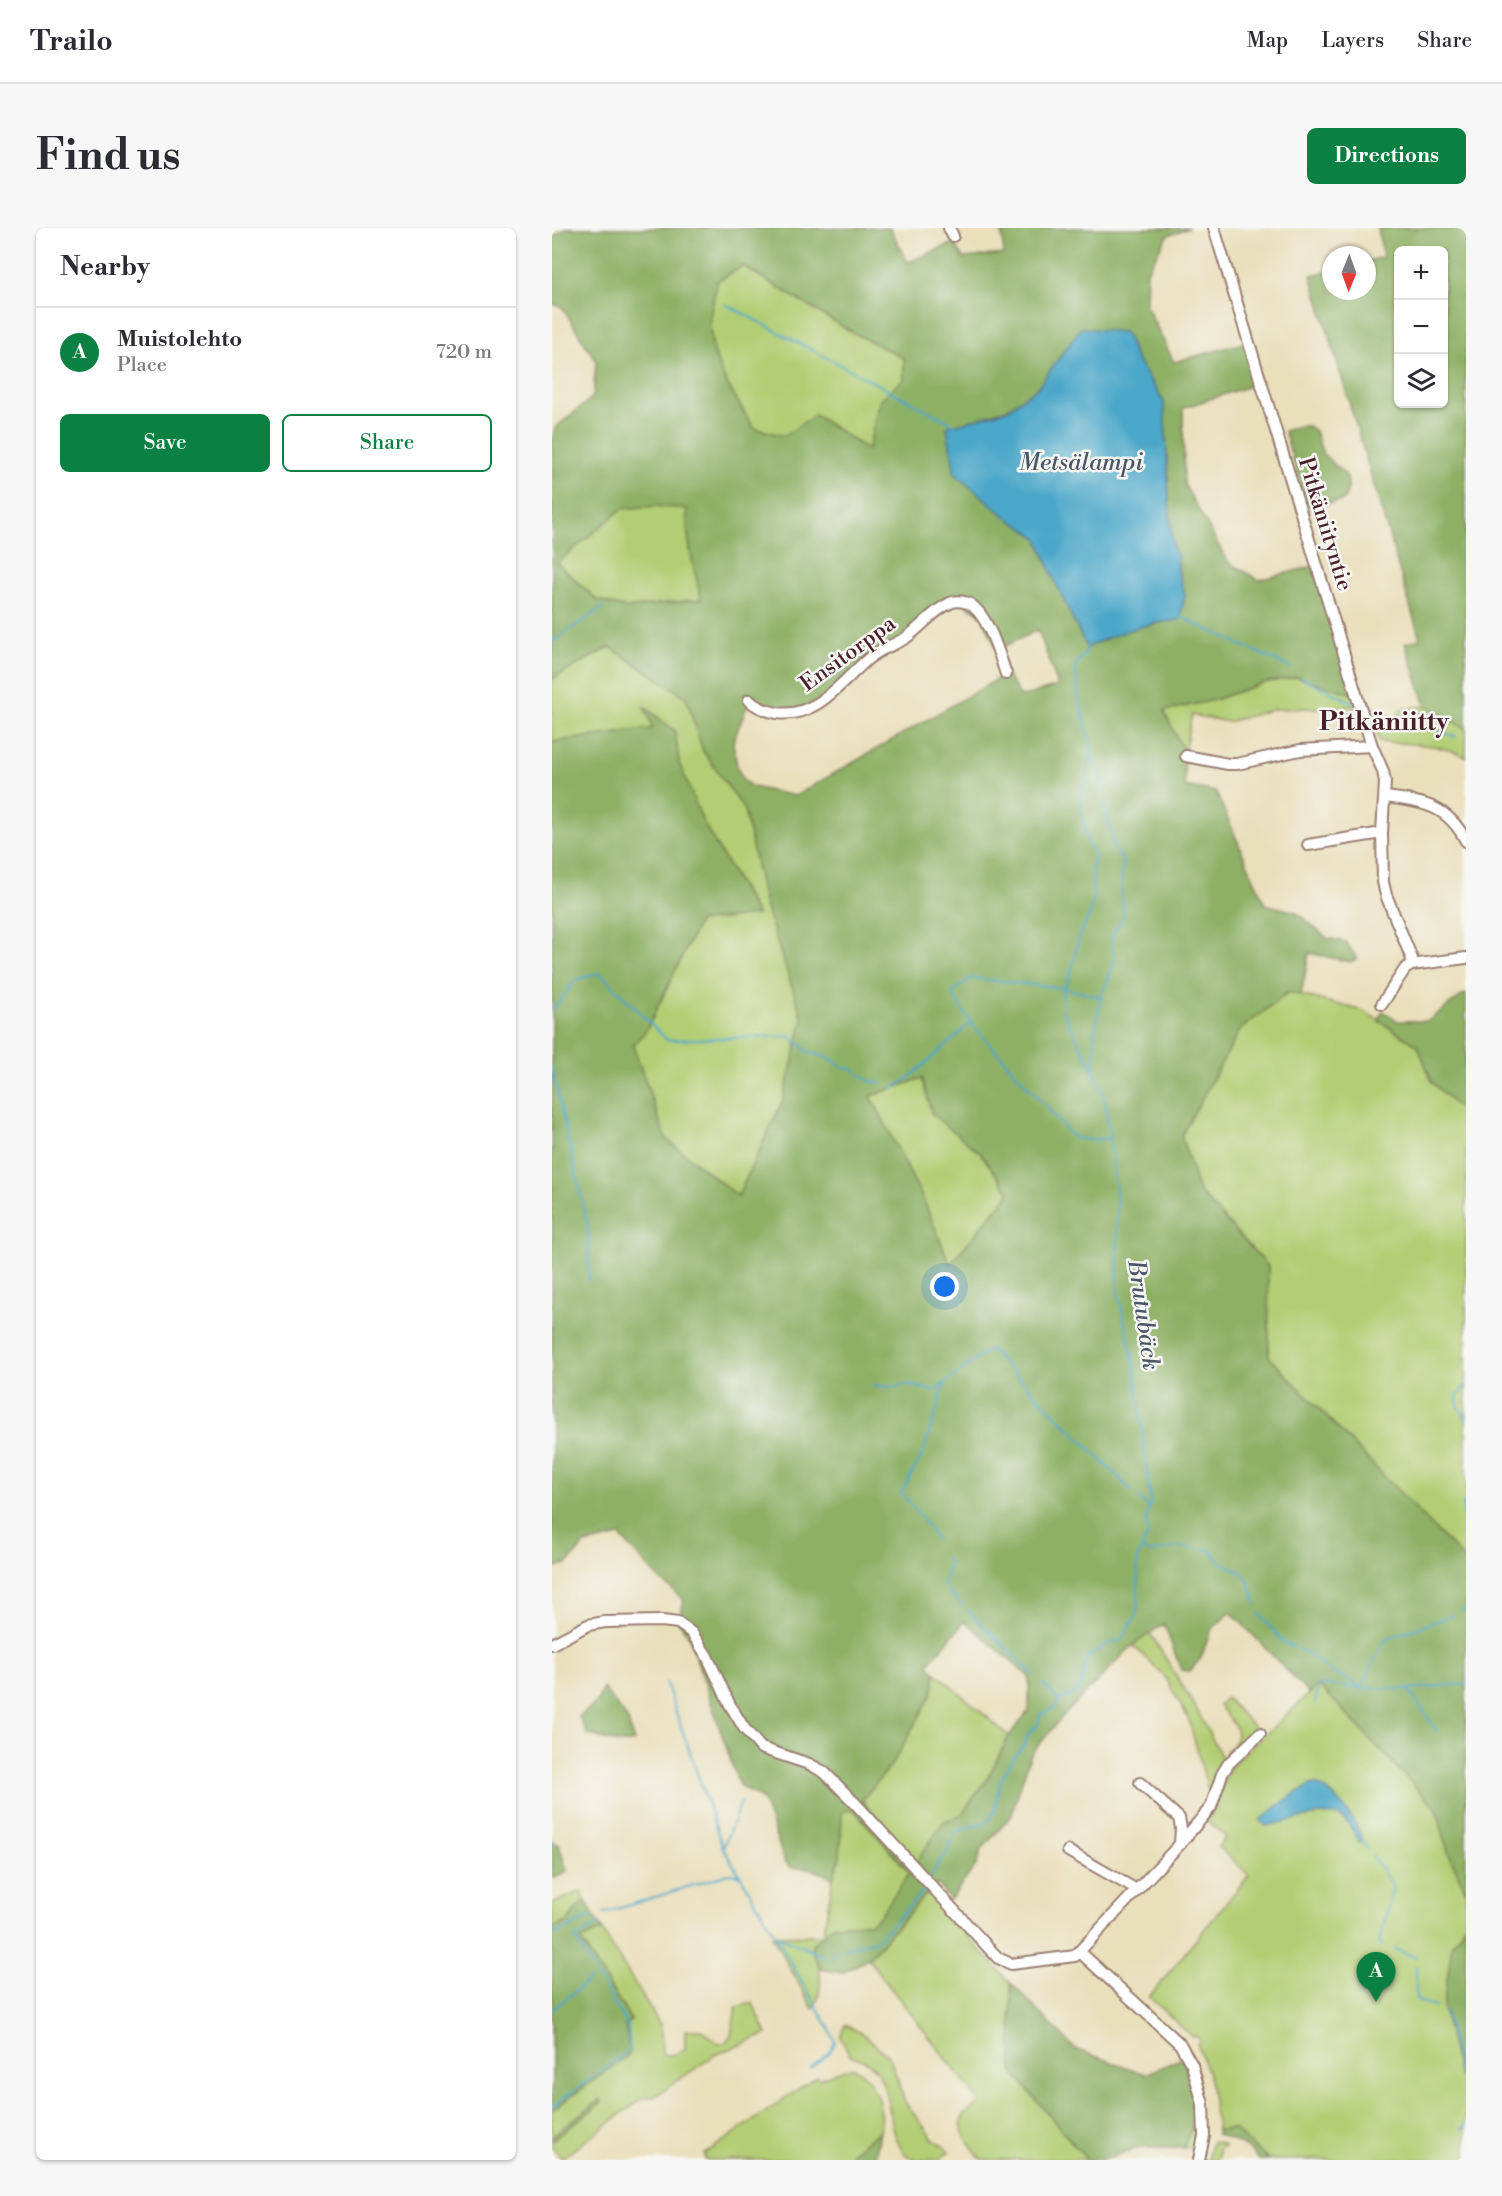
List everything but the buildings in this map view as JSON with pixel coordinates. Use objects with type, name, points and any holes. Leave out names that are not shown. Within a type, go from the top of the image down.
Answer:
[{"type":"street","name":"Pitkäniityntie","points":[[1214,228],[1372,746],[1383,771],[1385,797],[1382,833],[1383,882],[1393,914],[1412,959],[1411,965]]},
{"type":"street","name":"Ensitorppa","points":[[749,700],[764,710],[774,713],[789,714],[803,710],[834,693],[870,657],[907,637],[944,606],[955,601],[964,602],[982,615],[1006,674]]},
{"type":"street","points":[[1186,756],[1237,764],[1300,750],[1372,746]]},
{"type":"street","points":[[1385,797],[1435,807],[1447,814],[1466,841]]},
{"type":"street","points":[[1308,845],[1382,833]]},
{"type":"street","points":[[1382,1004],[1405,969],[1411,965],[1466,958]]},
{"type":"street","points":[[552,1644],[588,1625],[605,1622],[678,1623],[694,1635],[744,1728],[761,1748],[809,1764],[824,1772],[998,1958],[1011,1964],[1059,1957],[1068,1958],[1080,1952],[1180,1844],[1211,1807],[1222,1774],[1229,1763],[1260,1734]]},
{"type":"street","points":[[1140,1782],[1179,1818],[1180,1844]]},
{"type":"street","points":[[1068,1851],[1137,1890]]},
{"type":"street","points":[[1080,1952],[1180,2044],[1192,2065],[1203,2104],[1204,2136],[1199,2160]]},
{"type":"green space","points":[[566,228],[890,228],[908,262],[954,243],[963,258],[1004,254],[1001,228],[1189,228],[1168,235],[1147,271],[1146,305],[1174,362],[1247,342],[1259,383],[1183,408],[1184,484],[1228,562],[1259,580],[1314,566],[1353,694],[1296,677],[1263,683],[1214,700],[1164,711],[1184,752],[1185,786],[1216,792],[1265,904],[1296,912],[1327,938],[1346,942],[1357,959],[1350,962],[1309,953],[1301,995],[1288,992],[1240,1030],[1181,1136],[1199,1192],[1268,1266],[1269,1357],[1466,1561],[1466,1892],[1448,1852],[1437,1810],[1319,1685],[1309,1694],[1231,1612],[1211,1630],[1201,1658],[1190,1671],[1181,1670],[1164,1624],[1133,1645],[1061,1718],[1030,1756],[1011,1816],[982,1849],[977,1864],[950,1900],[938,1884],[927,1893],[868,1959],[842,1973],[820,1969],[812,1944],[833,1925],[870,1923],[879,1917],[910,1872],[853,1809],[842,1812],[840,1857],[833,1878],[809,1868],[791,1868],[785,1862],[763,1800],[739,1785],[689,1637],[679,1622],[684,1600],[656,1576],[620,1536],[585,1544],[567,1564],[552,1568],[552,742],[653,728],[644,707],[675,731],[679,763],[704,824],[757,915],[699,922],[647,1029],[633,1046],[666,1139],[738,1196],[783,1100],[803,1020],[765,905],[744,809],[703,751],[686,697],[610,647],[552,679],[552,440],[555,428],[593,397],[596,361],[562,307],[552,304],[552,238]],"holes":[[[743,266],[848,330],[904,358],[904,379],[880,400],[868,450],[815,415],[784,436],[754,428],[725,380],[715,355],[710,321],[717,281]],[[1081,328],[1127,336],[1135,357],[1164,402],[1173,547],[1177,555],[1178,571],[1185,595],[1180,620],[1132,629],[1087,648],[1057,586],[1037,537],[1009,519],[955,474],[948,427],[1007,409],[1038,387]],[[654,506],[687,509],[689,543],[701,599],[626,608],[597,600],[557,563],[622,509]],[[959,601],[982,615],[997,650],[1038,630],[1058,686],[1021,697],[1006,674],[795,796],[753,787],[744,781],[737,767],[733,742],[749,701],[789,714],[834,693],[896,644]],[[922,1078],[932,1114],[981,1154],[1010,1193],[950,1264],[923,1199],[871,1096]],[[965,1621],[1029,1677],[1029,1710],[1009,1736],[986,1781],[961,1815],[943,1822],[916,1863],[862,1800],[893,1763],[933,1692],[935,1672],[928,1664]]]},
{"type":"green space","points":[[1378,228],[1466,228],[1466,729],[1426,706],[1405,643],[1420,639],[1311,275],[1322,272],[1322,300],[1376,300],[1376,259],[1383,257]]},
{"type":"green space","points":[[743,266],[848,330],[904,358],[904,379],[880,400],[868,451],[815,415],[784,436],[754,428],[720,367],[710,327],[717,281]]},
{"type":"green space","points":[[1308,426],[1315,431],[1323,454],[1347,476],[1348,489],[1344,500],[1308,508],[1284,431]]},
{"type":"green space","points":[[654,506],[688,508],[689,542],[701,599],[626,608],[597,600],[557,563],[622,508]]},
{"type":"green space","points":[[610,647],[686,696],[703,751],[744,809],[765,905],[803,1020],[783,1100],[738,1196],[666,1139],[633,1046],[647,1029],[699,921],[757,914],[704,824],[679,763],[675,731],[646,708],[654,728],[552,742],[552,679]]},
{"type":"green space","points":[[1296,677],[1353,694],[1356,707],[1275,709],[1228,722],[1192,715],[1184,752],[1164,711],[1214,700],[1263,683]]},
{"type":"green space","points":[[1368,706],[1396,719],[1401,709],[1426,706],[1466,729],[1466,757],[1435,747],[1380,742]]},
{"type":"green space","points":[[1289,992],[1364,1011],[1418,1046],[1432,1082],[1466,1115],[1466,1561],[1269,1357],[1268,1266],[1199,1192],[1181,1136],[1240,1030]]},
{"type":"green space","points":[[1466,994],[1466,1115],[1432,1082],[1418,1046],[1378,1020],[1383,1011],[1398,1021],[1428,1021]]},
{"type":"green space","points":[[922,1078],[932,1114],[981,1154],[1010,1193],[950,1264],[923,1199],[871,1096]]},
{"type":"green space","points":[[1150,1633],[1195,1706],[1225,1763],[1210,1797],[1189,1720],[1166,1678],[1133,1645]]},
{"type":"green space","points":[[935,1672],[1009,1736],[986,1781],[961,1815],[943,1822],[916,1864],[862,1800],[893,1763],[933,1692]]},
{"type":"green space","points":[[1319,1685],[1438,1810],[1448,1852],[1466,1892],[1466,1921],[1460,1935],[1452,1944],[1458,2074],[1466,2084],[1466,2160],[1268,2160],[1234,2130],[1217,2130],[1210,2080],[1197,2043],[1200,2041],[1149,1997],[1249,1875],[1218,1847],[1226,1837],[1207,1821],[1229,1771],[1233,1764]]},
{"type":"green space","points":[[603,1688],[628,1720],[634,1742],[618,1743],[588,1735],[579,1717],[596,1703]]},
{"type":"green space","points":[[1226,1698],[1258,1731],[1230,1758],[1226,1751],[1233,1745],[1237,1734],[1233,1723],[1219,1705]]},
{"type":"green space","points":[[853,1809],[910,1873],[879,1917],[870,1923],[833,1925],[823,1936],[812,1944],[820,1977],[819,1995],[813,2009],[772,1936],[823,1935],[833,1878],[840,1857],[842,1812]]},
{"type":"green space","points":[[552,1840],[554,1844],[559,1844],[567,1871],[552,1878]]},
{"type":"green space","points":[[581,1891],[586,1901],[577,1908],[568,1922],[552,1928],[552,1904]]},
{"type":"green space","points":[[927,1893],[1011,1983],[1012,2071],[1087,2160],[982,2160],[966,2138],[961,2126],[962,2120],[965,2114],[980,2102],[868,1959]]},
{"type":"green space","points":[[586,1901],[602,1930],[581,1940],[631,2020],[625,2025],[630,2051],[626,2057],[552,2110],[552,1928],[568,1922],[577,1908]]},
{"type":"green space","points":[[1466,1921],[1466,2084],[1458,2074],[1443,2009],[1452,1944],[1460,1935]]},
{"type":"green space","points":[[602,1930],[661,2026],[662,2054],[672,2055],[685,2050],[685,2030],[703,2030],[719,2044],[726,2042],[731,2035],[736,2007],[753,2003],[767,2034],[715,2055],[654,2097],[643,2098],[562,2158],[552,2148],[552,2140],[602,2102],[600,2100],[552,2136],[552,2110],[626,2057],[630,2051],[625,2025],[631,2020],[580,1939]]},
{"type":"green space","points":[[1011,1983],[1075,2049],[1146,2074],[1182,2058],[1192,2079],[1198,2114],[1183,2148],[1136,2148],[1104,2160],[1087,2160],[1012,2071]]},
{"type":"green space","points":[[845,2025],[862,2033],[890,2058],[905,2102],[933,2139],[950,2151],[941,2160],[917,2160],[906,2155],[894,2131],[883,2084],[877,2071],[867,2062],[850,2055],[840,2037]]},
{"type":"green space","points":[[853,2068],[863,2074],[872,2086],[878,2099],[881,2117],[880,2131],[852,2152],[853,2160],[705,2160],[705,2154],[817,2076],[819,2079]]},
{"type":"green space","points":[[600,2099],[602,2102],[552,2140],[552,2136]]},
{"type":"green space","points":[[1198,2114],[1197,2148],[1183,2148]]},
{"type":"green space","points":[[1234,2129],[1268,2160],[1258,2160],[1251,2151],[1240,2144],[1217,2135],[1217,2130]]},
{"type":"green space","points":[[880,2131],[875,2160],[853,2160],[852,2152]]},
{"type":"green space","points":[[1212,2142],[1224,2144],[1225,2147],[1220,2147],[1218,2160],[1208,2160]]},
{"type":"water","name":"Metsälampi","points":[[1081,328],[1123,332],[1127,336],[1135,357],[1164,402],[1173,547],[1177,555],[1178,571],[1185,595],[1180,620],[1132,629],[1087,648],[1057,586],[1037,537],[1009,519],[955,474],[947,427],[1007,410],[1038,387]]},
{"type":"water","points":[[1313,1784],[1328,1791],[1343,1806],[1356,1825],[1362,1841],[1359,1842],[1345,1820],[1336,1815],[1317,1815],[1266,1826],[1260,1820],[1294,1794]]},
{"type":"waterway","points":[[725,304],[955,425]]},
{"type":"waterway","points":[[552,642],[603,607]]},
{"type":"waterway","points":[[1181,617],[1291,668]]},
{"type":"waterway","name":"Brutubäck","points":[[930,1878],[946,1855],[952,1837],[957,1831],[985,1823],[991,1818],[1003,1776],[1025,1744],[1028,1734],[1038,1725],[1040,1715],[1055,1707],[1059,1700],[1075,1694],[1081,1686],[1087,1657],[1105,1645],[1120,1641],[1136,1616],[1137,1559],[1148,1534],[1146,1517],[1151,1504],[1134,1362],[1118,1293],[1117,1198],[1107,1114],[1103,1094],[1094,1071],[1063,1012],[1063,988],[1068,981],[1079,936],[1093,902],[1092,874],[1095,856],[1086,837],[1081,811],[1082,792],[1091,755],[1091,745],[1080,703],[1075,666],[1085,655],[1087,648]]},
{"type":"waterway","points":[[1302,678],[1353,703]]},
{"type":"waterway","points":[[1373,713],[1393,721],[1456,737]]},
{"type":"waterway","points":[[1091,755],[1102,781],[1101,793]]},
{"type":"waterway","points":[[1094,1070],[1095,1030],[1101,997],[1115,962],[1111,937],[1123,917],[1124,909],[1121,887],[1122,859],[1114,848],[1104,803]]},
{"type":"waterway","points":[[552,1009],[575,980],[600,973],[667,1040],[790,1036],[810,1053],[830,1058],[843,1068],[853,1069],[869,1081],[881,1083]]},
{"type":"waterway","points":[[971,1023],[952,993],[971,978],[1063,988],[1101,997]]},
{"type":"waterway","points":[[892,1089],[909,1078],[971,1023],[1074,1138],[1093,1140],[1109,1138]]},
{"type":"waterway","points":[[552,1068],[588,1227],[589,1281]]},
{"type":"waterway","points":[[936,1540],[901,1493],[923,1453],[945,1383],[990,1349],[1133,1492]]},
{"type":"waterway","points":[[871,1385],[895,1387],[906,1384],[934,1391],[945,1383]]},
{"type":"waterway","points":[[1466,1385],[1457,1396],[1458,1405],[1466,1419]]},
{"type":"waterway","points":[[1139,1498],[1150,1509]]},
{"type":"waterway","points":[[1466,1499],[1463,1505],[1466,1542]]},
{"type":"waterway","points":[[1143,1549],[1149,1553],[1178,1547],[1194,1548]]},
{"type":"waterway","points":[[1203,1548],[1244,1576],[1256,1604]]},
{"type":"waterway","points":[[944,1587],[949,1563],[946,1558]]},
{"type":"waterway","points":[[948,1591],[962,1605]]},
{"type":"waterway","points":[[1462,1611],[1466,1608]]},
{"type":"waterway","points":[[967,1610],[1034,1675]]},
{"type":"waterway","points":[[1259,1613],[1284,1643],[1294,1647]]},
{"type":"waterway","points":[[1340,1686],[1360,1688],[1385,1640],[1453,1615]]},
{"type":"waterway","points":[[1299,1649],[1360,1688],[1408,1689],[1466,1684]]},
{"type":"waterway","points":[[666,1683],[723,1848]]},
{"type":"waterway","points":[[1043,1684],[1059,1700]]},
{"type":"waterway","points":[[1315,1703],[1319,1685],[1335,1686]]},
{"type":"waterway","points":[[1408,1689],[1438,1732]]},
{"type":"waterway","points":[[740,1875],[723,1848],[741,1802]]},
{"type":"waterway","points":[[1362,1841],[1367,1848]]},
{"type":"waterway","points":[[1372,1855],[1393,1886],[1379,1943],[1382,1945]]},
{"type":"waterway","name":"Brutubäck","points":[[604,1913],[729,1874],[740,1875],[775,1935],[826,1957]]},
{"type":"waterway","name":"Brutubäck","points":[[844,1949],[875,1940],[926,1888]]},
{"type":"waterway","name":"Brutubäck","points":[[552,1935],[592,1917]]},
{"type":"waterway","name":"Brutubäck","points":[[596,1973],[575,1938],[599,1924]]},
{"type":"waterway","points":[[776,1937],[835,2042],[830,2052],[811,2068]]},
{"type":"waterway","points":[[1394,1949],[1416,1957]]},
{"type":"waterway","name":"Brutubäck","points":[[831,1956],[838,1952]]},
{"type":"waterway","points":[[1416,1967],[1416,2000],[1436,2007]]},
{"type":"waterway","points":[[597,1975],[628,2026],[630,2052]]},
{"type":"waterway","name":"Brutubäck","points":[[552,2010],[590,1979]]},
{"type":"waterway","points":[[1445,2010],[1460,2072],[1466,2080]]},
{"type":"waterway","points":[[552,2107],[626,2053]]},
{"type":"waterway","points":[[1461,2129],[1466,2125]]},
{"type":"place","name":"Muistolehto","points":[[1376,2002]]},
{"type":"district","name":"Pitkäniitty","points":[[1384,722]]}]
